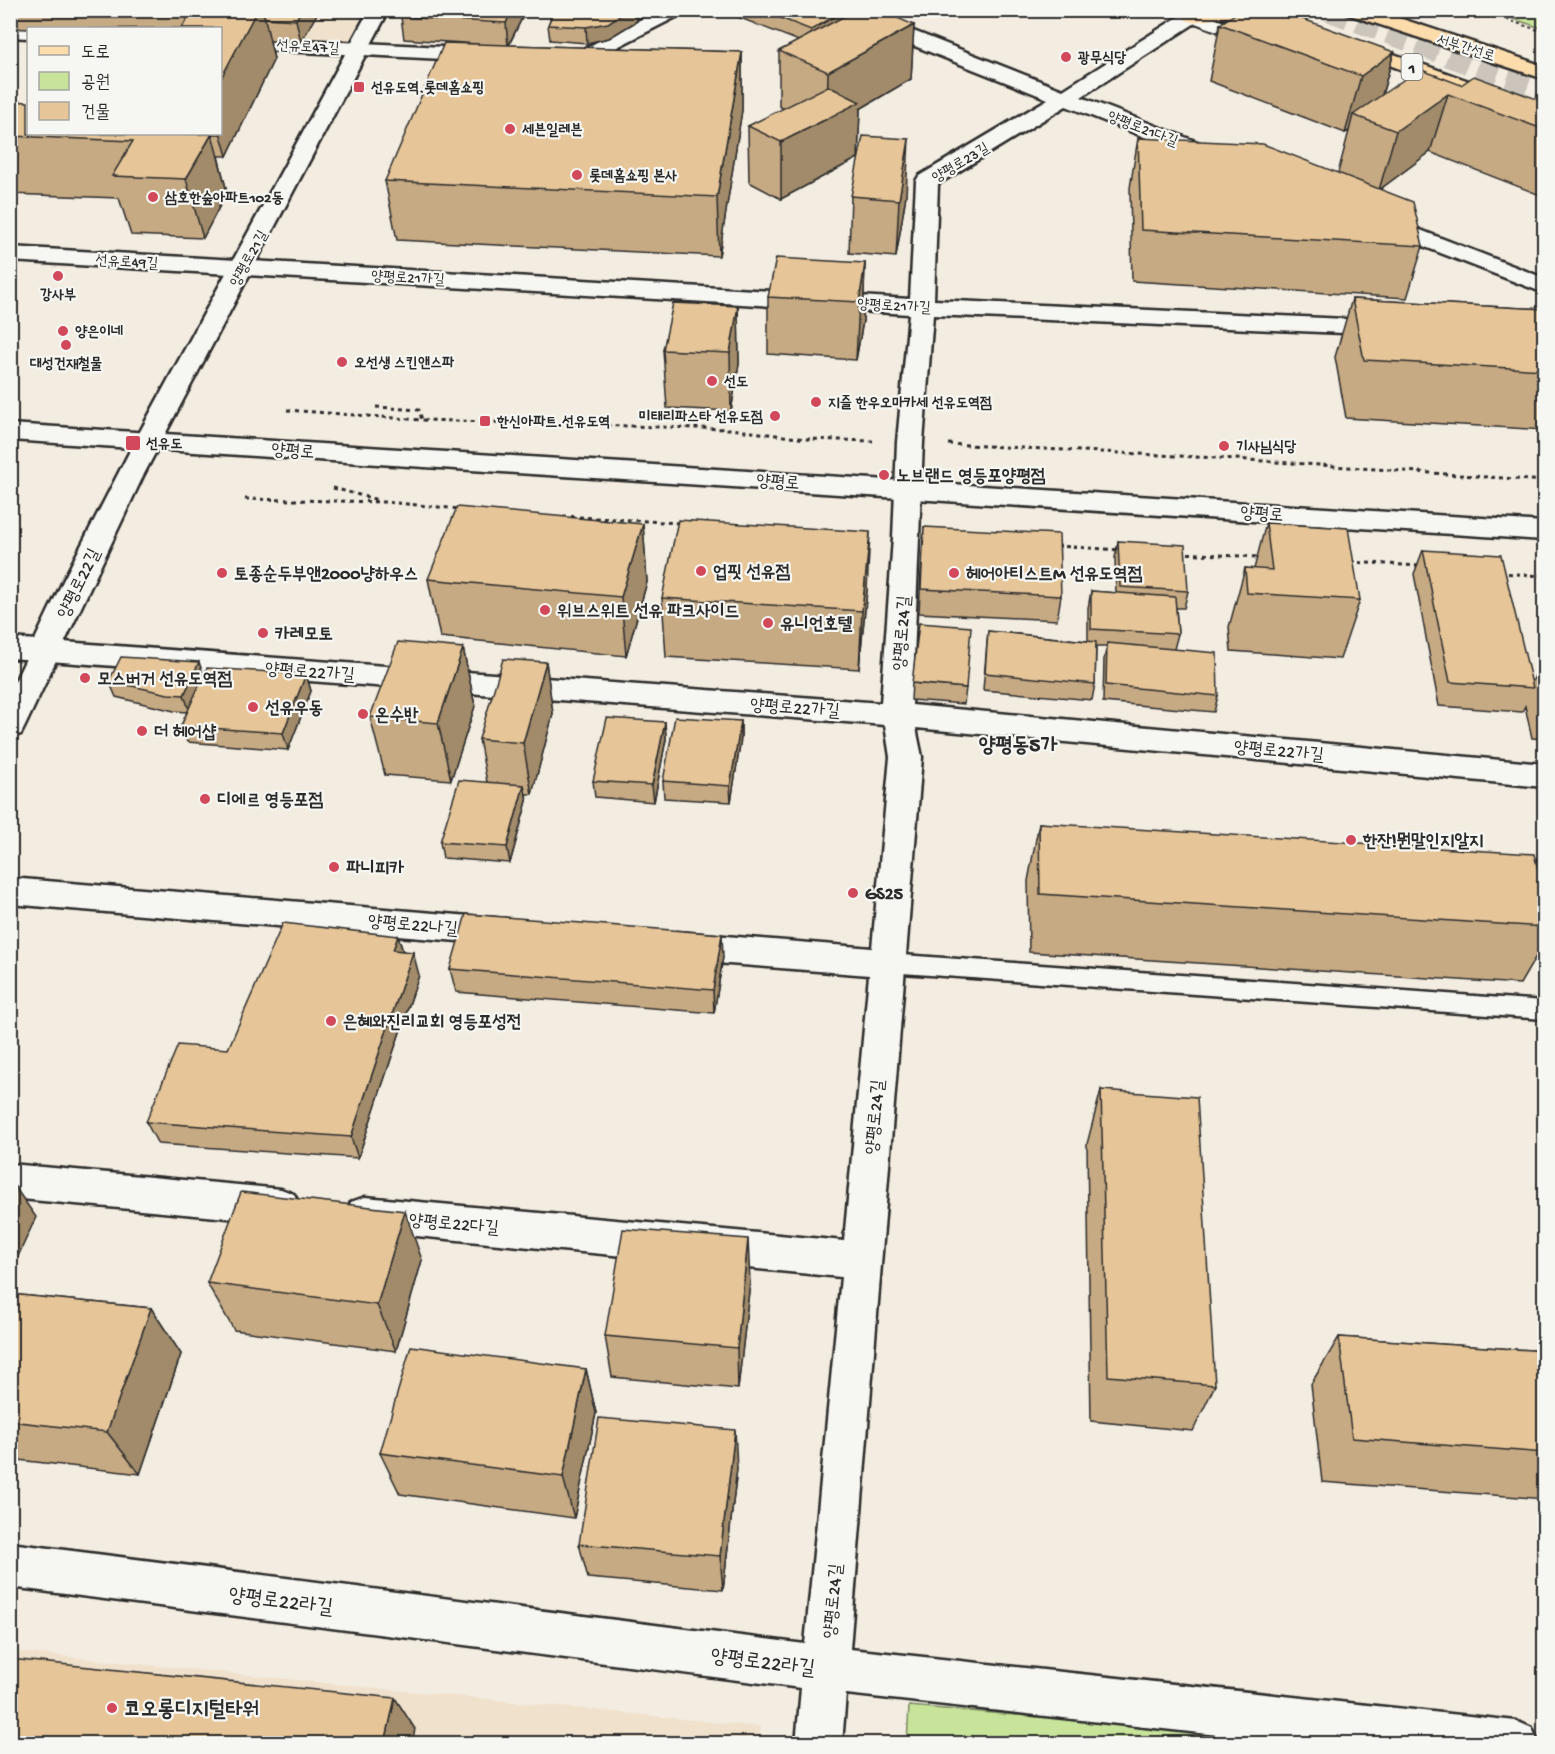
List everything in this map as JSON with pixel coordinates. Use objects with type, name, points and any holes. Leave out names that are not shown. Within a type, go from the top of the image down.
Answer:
[{"type":"main road","points":[[1257,10],[1301,27]]},
{"type":"main road","name":"서부간선로","points":[[1354,10],[1545,73]]},
{"type":"main road","points":[[1188,12],[1226,11],[1279,19]]},
{"type":"main road","name":"1","points":[[1334,39],[1545,115]]},
{"type":"street","name":"양평로21길","points":[[148,441],[243,268],[379,10]]},
{"type":"street","points":[[542,58],[577,60],[675,10]]},
{"type":"street","name":"양평로21다길","points":[[841,10],[1233,164]]},
{"type":"street","points":[[1188,12],[1270,44]]},
{"type":"street","name":"양평로23길","points":[[907,490],[922,307],[927,181],[1002,137],[1188,12]]},
{"type":"street","points":[[10,31],[27,32]]},
{"type":"street","name":"선유로47길","points":[[222,42],[508,56]]},
{"type":"street","points":[[1363,214],[1545,286]]},
{"type":"street","name":"선유로49길","points":[[10,254],[243,268]]},
{"type":"street","name":"양평로21가길","points":[[243,268],[922,307],[1413,329]]},
{"type":"street","name":"양평로","points":[[10,432],[1545,531]]},
{"type":"street","name":"양평로22길","points":[[10,726],[44,650],[148,441]]},
{"type":"street","name":"양평로24길","points":[[819,1743],[906,757],[896,699],[907,538],[907,490]]},
{"type":"street","name":"양평로22가길","points":[[10,648],[898,715],[1545,775]]},
{"type":"street","name":"양평로22나길","points":[[10,891],[532,934]]},
{"type":"street","points":[[651,944],[888,963]]},
{"type":"street","name":"양평로22다길","points":[[10,1181],[862,1261]]},
{"type":"street","name":"양평로22라길","points":[[10,1565],[826,1669],[1516,1743]]},
{"type":"lane","points":[[888,963],[1545,1010]]},
{"type":"path","points":[[1478,10],[1545,32]]},
{"type":"path","points":[[376,407],[419,410],[422,420]]},
{"type":"path","points":[[287,410],[422,420],[730,429],[806,439],[880,441]]},
{"type":"path","points":[[944,444],[1235,459],[1545,480]]},
{"type":"path","points":[[331,488],[385,502]]},
{"type":"path","points":[[245,499],[385,502],[465,509]]},
{"type":"path","points":[[558,516],[686,523]]},
{"type":"path","points":[[1050,546],[1132,550]]},
{"type":"path","points":[[1180,553],[1263,557]]},
{"type":"path","points":[[1346,562],[1428,567]]},
{"type":"path","points":[[1498,572],[1545,576]]},
{"type":"shaded area","points":[[10,11],[379,11],[360,49],[222,27],[27,27],[27,32],[11,31]]},
{"type":"shaded area","points":[[10,1651],[761,1727],[759,1743],[11,1743]]},
{"type":"green space","points":[[1489,11],[1544,11],[1544,29]]},
{"type":"green space","points":[[909,1706],[1353,1743],[907,1744]]},
{"type":"building","points":[[105,10],[192,10],[190,15]]},
{"type":"building","points":[[192,10],[257,10],[222,76],[222,27],[183,27]]},
{"type":"building","points":[[263,10],[301,10],[296,20],[265,18]]},
{"type":"building","points":[[404,10],[512,10],[506,23],[401,17]]},
{"type":"building","points":[[554,10],[628,10],[608,23],[586,27],[548,25]]},
{"type":"building","points":[[760,10],[840,10],[842,12],[811,30]]},
{"type":"building","points":[[856,10],[879,10],[914,25],[828,72],[779,51]]},
{"type":"building","points":[[1241,10],[1278,10],[1394,52],[1361,76],[1220,24]]},
{"type":"building","points":[[444,43],[742,52],[717,197],[385,181]]},
{"type":"building","points":[[1419,69],[1461,85],[1474,76],[1545,102],[1545,130],[1448,94],[1396,131],[1353,115]]},
{"type":"building","points":[[828,86],[860,102],[781,142],[748,126]]},
{"type":"building","points":[[10,101],[27,102],[27,135],[211,135],[186,179],[112,176],[133,141],[10,136]]},
{"type":"building","points":[[863,136],[909,139],[899,200],[851,196]]},
{"type":"building","points":[[1138,138],[1263,144],[1413,202],[1423,246],[1141,230]]},
{"type":"building","points":[[776,258],[865,263],[859,302],[768,297]]},
{"type":"building","points":[[1352,299],[1545,309],[1545,370],[1364,360]]},
{"type":"building","points":[[673,303],[738,306],[730,353],[663,350]]},
{"type":"building","points":[[457,507],[643,524],[621,597],[428,579]]},
{"type":"building","points":[[678,520],[870,532],[862,611],[662,598]]},
{"type":"building","points":[[1266,523],[1348,528],[1360,600],[1247,593],[1245,568],[1272,570]]},
{"type":"building","points":[[924,527],[1059,534],[1061,596],[921,589]]},
{"type":"building","points":[[1118,541],[1185,545],[1188,591],[1120,587]]},
{"type":"building","points":[[1423,550],[1501,555],[1533,688],[1450,682]]},
{"type":"building","points":[[1091,591],[1175,597],[1178,634],[1091,629]]},
{"type":"building","points":[[919,623],[971,627],[966,688],[912,683]]},
{"type":"building","points":[[988,631],[1096,642],[1095,684],[985,673]]},
{"type":"building","points":[[398,642],[463,648],[438,723],[370,717]]},
{"type":"building","points":[[1107,643],[1217,653],[1218,696],[1106,685]]},
{"type":"building","points":[[121,657],[199,662],[184,695],[168,694],[109,681]]},
{"type":"building","points":[[503,659],[546,662],[523,743],[479,739]]},
{"type":"building","points":[[207,668],[306,674],[283,733],[181,726]]},
{"type":"building","points":[[1535,676],[1545,677],[1545,714],[1544,714]]},
{"type":"building","points":[[675,717],[741,721],[730,786],[663,781]]},
{"type":"building","points":[[607,718],[665,722],[652,785],[593,781]]},
{"type":"building","points":[[459,780],[524,785],[507,847],[440,842]]},
{"type":"building","points":[[1039,823],[1534,854],[1545,895],[1545,927],[1040,894]]},
{"type":"building","points":[[466,914],[722,934],[713,990],[450,969]]},
{"type":"building","name":"은혜와진리교회 영등포성전","points":[[283,923],[398,936],[393,950],[413,952],[351,1137],[146,1122],[178,1045],[228,1049]]},
{"type":"building","points":[[1101,1090],[1197,1097],[1215,1385],[1108,1376]]},
{"type":"building","points":[[241,1192],[405,1211],[377,1305],[207,1283]]},
{"type":"building","points":[[623,1229],[748,1239],[737,1348],[605,1336]]},
{"type":"building","points":[[10,1294],[151,1308],[107,1432],[10,1421]]},
{"type":"building","points":[[1339,1337],[1545,1351],[1545,1453],[1352,1438]]},
{"type":"building","points":[[411,1346],[586,1369],[563,1477],[380,1453]]},
{"type":"building","points":[[599,1418],[735,1430],[720,1556],[579,1544]]},
{"type":"building","points":[[10,1659],[395,1698],[385,1743],[10,1743]]},
{"type":"tunnel","points":[[1328,10],[1544,92]]},
{"type":"place","name":"광무식당","points":[[1066,57]]},
{"type":"place","name":"선유도역.롯데홈쇼핑","points":[[359,87]]},
{"type":"place","name":"세븐일레븐","points":[[510,129]]},
{"type":"place","name":"롯데홈쇼핑 본사","points":[[577,175]]},
{"type":"place","name":"삼호한숲아파트102동","points":[[153,197]]},
{"type":"place","name":"강사부","points":[[58,276]]},
{"type":"place","name":"양은이네","points":[[63,331]]},
{"type":"place","name":"대성건재철물","points":[[66,345]]},
{"type":"place","name":"오선생 스킨앤스파","points":[[342,362]]},
{"type":"place","name":"선도","points":[[712,381]]},
{"type":"place","name":"지즐 한우오마카세 선유도역점","points":[[816,402]]},
{"type":"place","name":"미태리파스타 선유도점","points":[[775,416]]},
{"type":"place","name":"한신아파트.선유도역","points":[[485,421]]},
{"type":"place","name":"선유도","points":[[133,443]]},
{"type":"place","name":"기사님식당","points":[[1224,446]]},
{"type":"place","name":"노브랜드 영등포양평점","points":[[884,475]]},
{"type":"place","name":"업핏 선유점","points":[[701,571]]},
{"type":"place","name":"토종순두부앤2000냥하우스","points":[[222,573]]},
{"type":"place","name":"헤어아티스트M 선유도역점","points":[[954,573]]},
{"type":"place","name":"위브스위트 선유 파크사이드","points":[[545,610]]},
{"type":"place","name":"유니언호텔","points":[[768,623]]},
{"type":"place","name":"카레모토","points":[[263,633]]},
{"type":"place","name":"모스버거 선유도역점","points":[[85,678]]},
{"type":"place","name":"선유우동","points":[[253,707]]},
{"type":"place","name":"온수반","points":[[363,714]]},
{"type":"place","name":"더 헤어샵","points":[[142,731]]},
{"type":"place","name":"디에르 영등포점","points":[[205,799]]},
{"type":"place","name":"한잔!뭔말인지알지","points":[[1351,840]]},
{"type":"place","name":"파니피카","points":[[334,867]]},
{"type":"place","name":"GS25","points":[[853,893]]},
{"type":"place","name":"은혜와진리교회 영등포성전","points":[[331,1021]]},
{"type":"place","name":"코오롱디지털타워","points":[[112,1708]]},
{"type":"district","name":"양평동5가","points":[[1018,744]]}]
